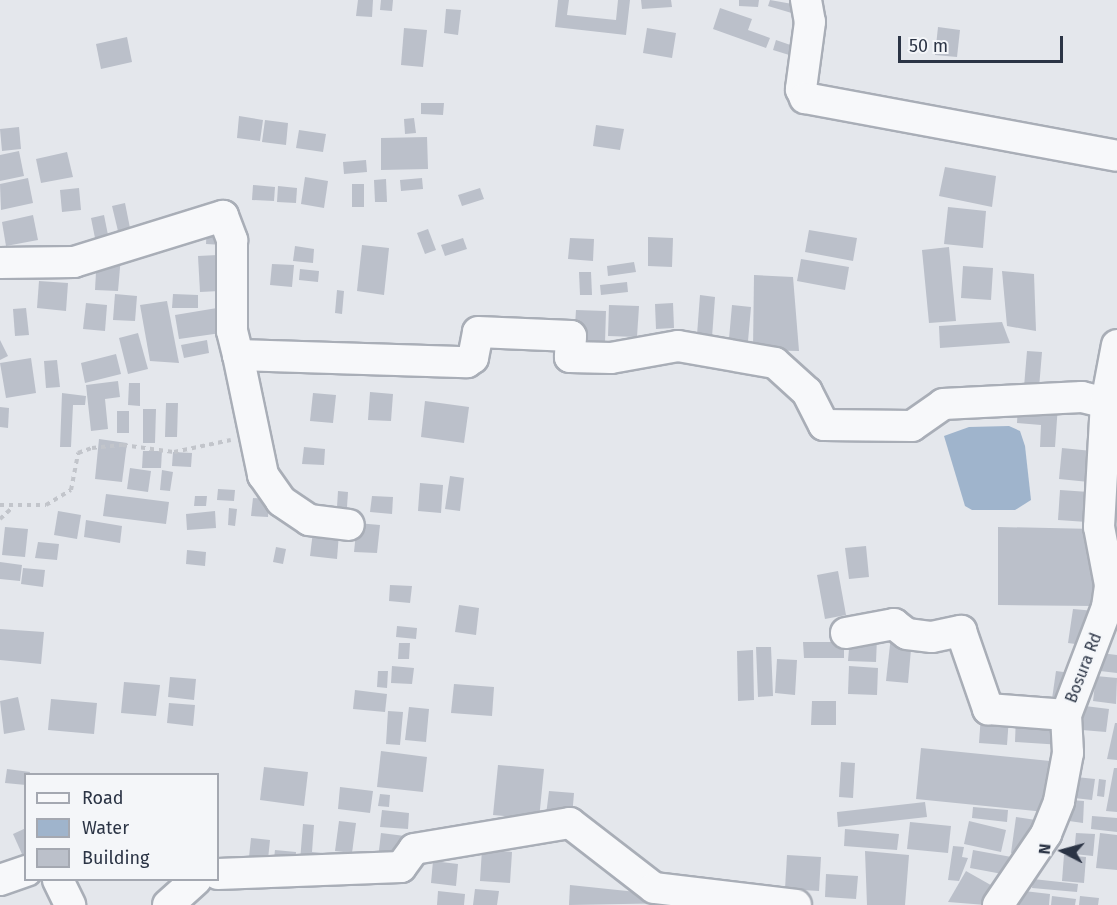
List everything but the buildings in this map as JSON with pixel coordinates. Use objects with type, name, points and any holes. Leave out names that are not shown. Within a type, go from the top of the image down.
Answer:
[{"type":"street","points":[[806,0],[810,22],[801,89],[805,98],[1117,156]]},
{"type":"street","points":[[0,263],[74,262],[223,216],[232,240],[232,331],[250,430],[263,475],[280,501],[309,520],[350,525]]},
{"type":"street","points":[[238,355],[467,362],[473,358],[478,332],[572,336],[570,357],[611,358],[678,346],[775,363],[807,392],[824,425],[912,426],[943,404],[1082,397],[1106,403]]},
{"type":"street","name":"Bosura Rd","points":[[998,905],[1046,834],[1059,801],[1068,753],[1066,715],[1110,585],[1099,527],[1106,403],[1117,345]]},
{"type":"street","points":[[846,633],[894,624],[907,634],[932,637],[961,631],[988,709],[1066,715]]},
{"type":"street","points":[[219,874],[401,867],[414,849],[570,823],[654,888],[796,905]]},
{"type":"street","points":[[0,880],[24,872]]},
{"type":"street","points":[[59,881],[69,905]]},
{"type":"street","points":[[168,905],[194,881]]},
{"type":"path","points":[[0,505],[46,505],[71,490],[78,453],[92,447],[174,452],[219,446],[250,430]]},
{"type":"path","points":[[0,519],[13,506]]},
{"type":"water","points":[[1009,426],[1020,431],[1025,446],[1031,500],[1015,510],[972,510],[965,506],[944,436],[969,427]]}]
